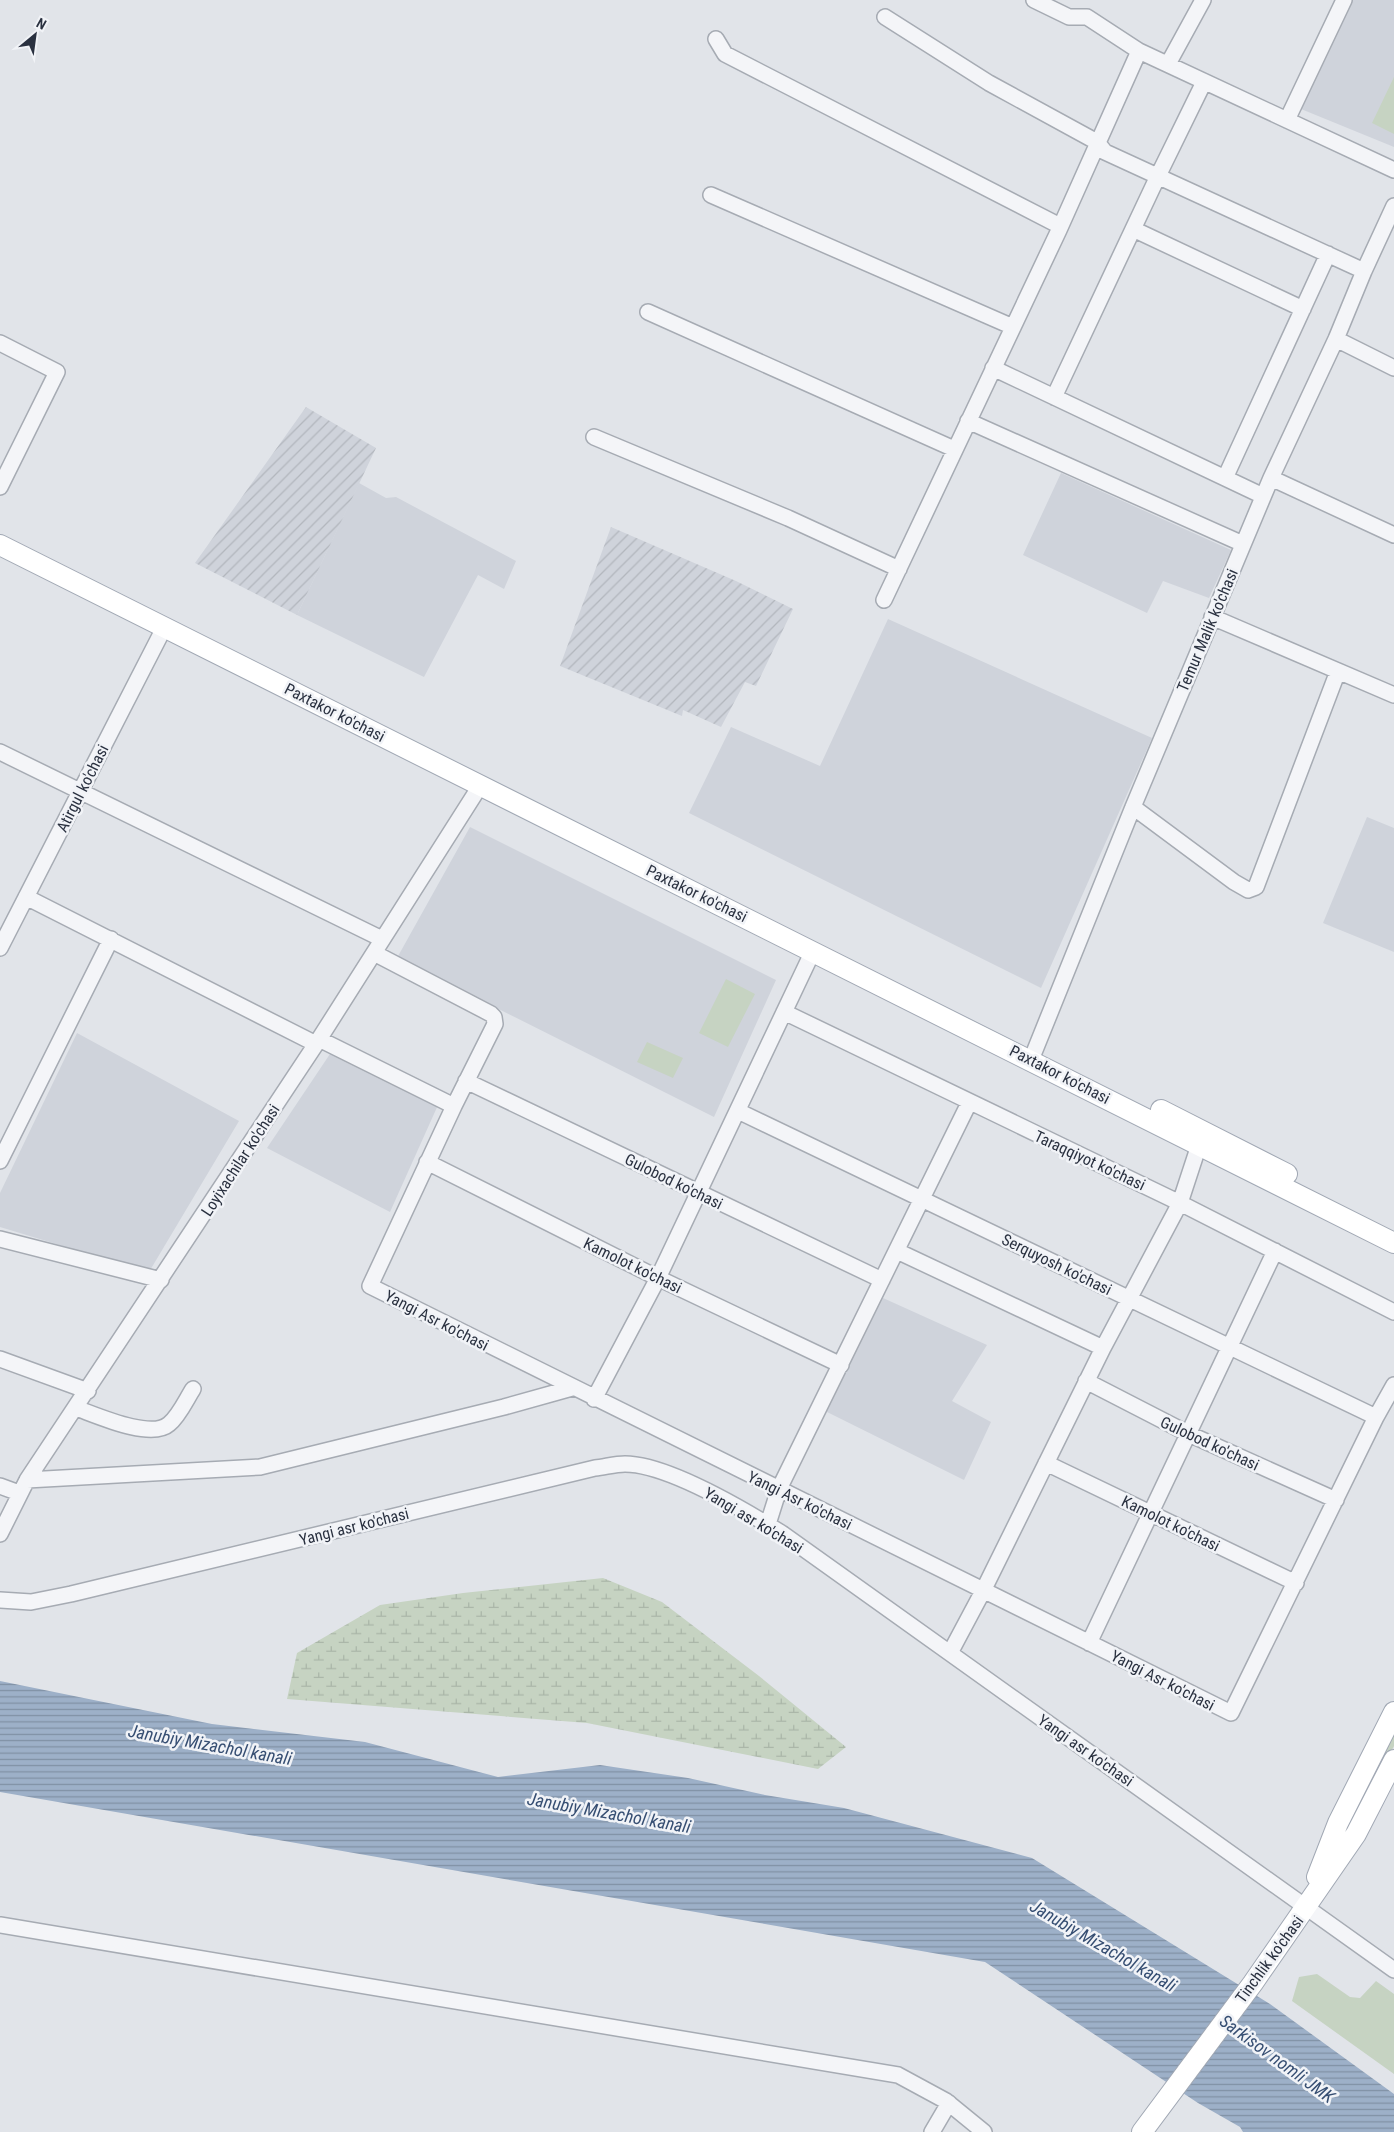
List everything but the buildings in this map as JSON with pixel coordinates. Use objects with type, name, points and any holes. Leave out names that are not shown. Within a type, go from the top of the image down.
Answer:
[{"type":"main road","name":"Paxtakor ko'chasi","points":[[0,534],[1033,1054],[1199,1145],[1394,1243]]},
{"type":"main road","name":"Paxtakor ko'chasi","points":[[0,545],[813,951],[1033,1054],[1394,1228]]},
{"type":"main road","name":"Tinchlik ko'chasi","points":[[1306,1907],[1338,1823],[1394,1712]]},
{"type":"main road","name":"Tinchlik ko'chasi","points":[[1142,2132],[1286,1936],[1356,1834],[1394,1760]]},
{"type":"street","points":[[1034,0],[1069,17],[1087,17],[1139,51],[1394,170]]},
{"type":"street","points":[[1168,64],[1203,0]]},
{"type":"street","points":[[1287,120],[1344,0]]},
{"type":"street","points":[[885,17],[989,82],[1098,142],[1105,152],[1364,271]]},
{"type":"street","points":[[716,39],[725,54],[1060,226]]},
{"type":"street","points":[[884,600],[1060,226],[1139,51]]},
{"type":"street","points":[[1054,397],[1204,82]]},
{"type":"street","points":[[712,195],[1013,327]]},
{"type":"street","name":"Temur Malik ko'chasi","points":[[1033,1054],[1133,807],[1263,496],[1336,339],[1364,271],[1394,206]]},
{"type":"street","points":[[1133,229],[1303,309]]},
{"type":"street","points":[[1226,478],[1328,254]]},
{"type":"street","points":[[648,312],[954,449]]},
{"type":"street","points":[[1336,339],[1394,368]]},
{"type":"street","points":[[0,343],[57,372],[0,487]]},
{"type":"street","points":[[993,368],[1263,496]]},
{"type":"street","points":[[968,421],[1243,544]]},
{"type":"street","points":[[594,437],[788,518],[898,569]]},
{"type":"street","points":[[1271,478],[1394,535]]},
{"type":"street","points":[[1212,618],[1394,695]]},
{"type":"street","name":"Atirgul ko'chasi","points":[[0,948],[164,628]]},
{"type":"street","points":[[1133,807],[1234,882],[1248,890],[1256,887],[1338,671]]},
{"type":"street","points":[[0,752],[382,939]]},
{"type":"street","name":"Loyixachilar ko'chasi","points":[[0,1534],[27,1480],[161,1280],[374,953],[480,786]]},
{"type":"street","points":[[26,897],[317,1041],[454,1106]]},
{"type":"street","points":[[0,1161],[111,940]]},
{"type":"street","points":[[594,1399],[658,1278],[813,951]]},
{"type":"street","points":[[374,953],[494,1017],[495,1024],[427,1162]]},
{"type":"street","name":"Taraqqiyot ko'chasi","points":[[784,1012],[969,1103],[1180,1203],[1394,1312]]},
{"type":"street","name":"Gulobod ko'chasi","points":[[466,1081],[882,1280]]},
{"type":"street","points":[[768,1524],[779,1489],[969,1103]]},
{"type":"street","name":"Serquyosh ko'chasi","points":[[738,1111],[1376,1417]]},
{"type":"street","points":[[950,1653],[983,1591],[1086,1381],[1180,1203],[1199,1145]]},
{"type":"street","name":"Kamolot ko'chasi","points":[[427,1162],[658,1278],[841,1365]]},
{"type":"street","name":"Yangi Asr ko'chasi","points":[[427,1162],[370,1286],[1231,1714],[1296,1583]]},
{"type":"street","points":[[0,1239],[161,1280]]},
{"type":"street","points":[[897,1251],[1103,1348]]},
{"type":"street","points":[[1089,1643],[1152,1514],[1275,1251]]},
{"type":"street","points":[[0,1359],[88,1391]]},
{"type":"street","name":"Gulobod ko'chasi","points":[[1086,1381],[1189,1434],[1336,1500]]},
{"type":"street","points":[[1296,1583],[1376,1417],[1394,1385]]},
{"type":"street","points":[[27,1480],[260,1467],[504,1407],[572,1388]]},
{"type":"street","points":[[76,1408],[142,1430],[162,1429],[170,1424],[193,1389]]},
{"type":"street","name":"Kamolot ko'chasi","points":[[1046,1463],[1296,1583]]},
{"type":"street","name":"Yangi asr ko'chasi","points":[[0,1600],[31,1602],[55,1597],[594,1468],[626,1464],[652,1468],[711,1492],[768,1524],[1394,1970]]},
{"type":"street","points":[[0,1486],[19,1493]]},
{"type":"street","points":[[0,1925],[898,2075],[949,2103],[984,2132]]},
{"type":"street","points":[[932,2132],[949,2103]]},
{"type":"shaded area","points":[[1352,0],[1394,0],[1394,147],[1301,109]]},
{"type":"shaded area","points":[[306,407],[376,448],[297,615],[195,563]]},
{"type":"shaded area","points":[[1061,473],[1231,550],[1209,598],[1163,581],[1147,613],[1023,555]]},
{"type":"shaded area","points":[[359,483],[386,498],[396,497],[516,561],[504,589],[478,575],[424,677],[297,615]]},
{"type":"shaded area","points":[[611,527],[736,581],[793,609],[756,686],[745,682],[721,727],[683,710],[682,716],[560,666]]},
{"type":"shaded area","points":[[888,619],[1152,738],[1041,988],[689,813],[731,727],[820,766]]},
{"type":"shaded area","points":[[1367,817],[1394,828],[1394,952],[1323,923]]},
{"type":"shaded area","points":[[470,827],[776,980],[714,1117],[397,958]]},
{"type":"shaded area","points":[[77,1033],[239,1121],[149,1272],[0,1227],[0,1193]]},
{"type":"shaded area","points":[[332,1051],[438,1105],[390,1212],[267,1148]]},
{"type":"shaded area","points":[[883,1298],[987,1345],[952,1401],[991,1422],[964,1480],[825,1411]]},
{"type":"green space","points":[[1394,77],[1394,134],[1372,123]]},
{"type":"green space","points":[[726,979],[755,994],[728,1047],[699,1033]]},
{"type":"green space","points":[[647,1042],[683,1058],[673,1078],[637,1062]]},
{"type":"green space","points":[[603,1578],[662,1602],[759,1676],[846,1747],[818,1769],[587,1723],[287,1699],[297,1653],[380,1605],[463,1593]]},
{"type":"green space","points":[[1394,1729],[1394,1746],[1352,1828],[1344,1826]]},
{"type":"green space","points":[[1317,1974],[1350,1997],[1360,1998],[1376,1981],[1394,1994],[1394,2074],[1292,2001],[1299,1977]]},
{"type":"water","points":[[0,1681],[212,1724],[365,1742],[498,1777],[600,1765],[688,1778],[765,1795],[844,1808],[1032,1858],[1270,2004],[1394,2094],[1394,2132],[1243,2132],[1240,2127],[1198,2103],[985,1962],[0,1792]]},
{"type":"water label","name":"Janubiy Mizachol kanali","points":[[210,1745]]},
{"type":"water label","name":"Janubiy Mizachol kanali","points":[[609,1813]]},
{"type":"water label","name":"Janubiy Mizachol kanali","points":[[1103,1946]]},
{"type":"water label","name":"Sarkisov nomli JMK","points":[[1277,2059]]}]
